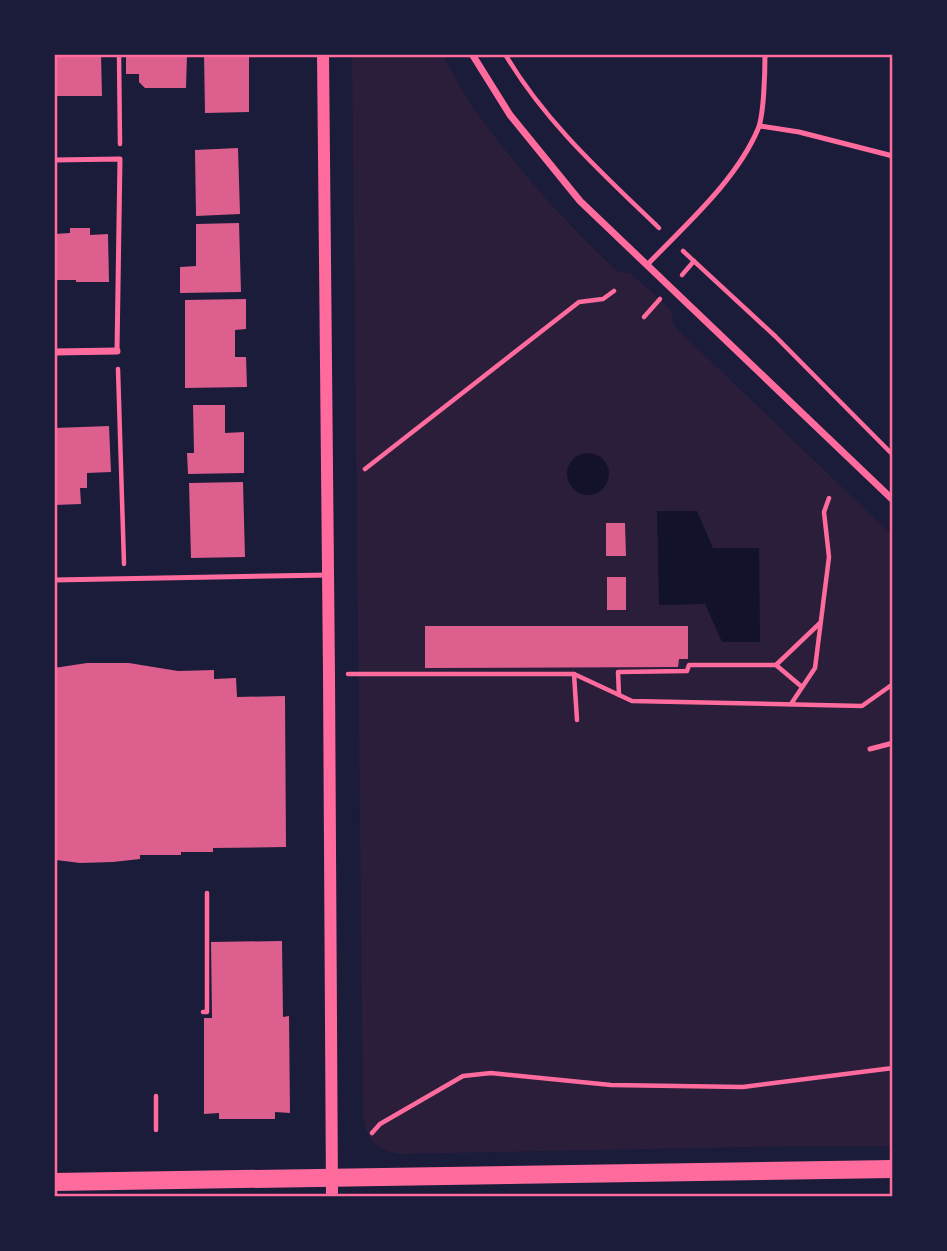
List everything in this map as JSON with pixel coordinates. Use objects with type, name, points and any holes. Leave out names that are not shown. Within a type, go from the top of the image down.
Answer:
[{"type":"main road","points":[[54,1182],[893,1168]]},
{"type":"street","points":[[323,54],[332,1197]]},
{"type":"street","points":[[472,54],[510,115],[580,201],[889,490],[893,499]]},
{"type":"street","points":[[54,352],[117,351]]},
{"type":"lane","points":[[647,265],[718,190],[742,158],[760,126],[765,54]]},
{"type":"lane","points":[[760,126],[799,132],[893,157]]},
{"type":"lane","points":[[54,160],[120,159],[117,351]]},
{"type":"lane","points":[[54,580],[329,575]]},
{"type":"lane","points":[[870,749],[893,743]]},
{"type":"path","points":[[119,54],[120,159]]},
{"type":"path","points":[[505,54],[519,78],[557,127],[893,455]]},
{"type":"path","points":[[680,276],[694,261]]},
{"type":"path","points":[[365,469],[579,302],[603,299],[614,290]]},
{"type":"path","points":[[644,317],[660,299]]},
{"type":"path","points":[[117,351],[125,578]]},
{"type":"path","points":[[791,704],[815,668],[829,557],[824,512],[829,498]]},
{"type":"path","points":[[776,665],[820,622]]},
{"type":"path","points":[[619,695],[618,672],[687,671],[689,665],[776,665],[802,687]]},
{"type":"path","points":[[574,674],[577,720]]},
{"type":"path","points":[[375,675],[574,674],[632,701],[862,706],[893,684]]},
{"type":"path","points":[[202,1012],[207,1012],[206,893]]},
{"type":"path","points":[[372,1133],[380,1124],[463,1076],[491,1073],[611,1085],[743,1087],[893,1068]]},
{"type":"path","points":[[156,1096],[156,1130]]},
{"type":"shaded area","points":[[352,54],[444,54],[471,105],[545,198],[618,272],[630,273],[660,299],[671,310],[675,327],[893,536],[893,1146],[402,1154],[385,1150],[374,1142],[367,1131],[363,1114]]},
{"type":"shaded area","points":[[588,453],[603,459],[609,474],[603,489],[588,495],[573,489],[567,474],[573,459]]},
{"type":"shaded area","points":[[657,511],[697,511],[713,548],[759,548],[760,642],[722,642],[705,604],[659,605]]},
{"type":"building","points":[[54,54],[101,54],[102,96],[54,96]]},
{"type":"building","points":[[126,54],[187,54],[186,88],[145,88],[139,82],[139,74],[126,74]]},
{"type":"building","points":[[204,54],[249,54],[249,112],[205,113]]},
{"type":"building","points":[[238,148],[240,214],[196,216],[195,150]]},
{"type":"building","points":[[239,223],[241,292],[180,293],[180,267],[196,266],[196,224]]},
{"type":"building","points":[[70,228],[90,228],[90,235],[108,234],[109,282],[54,280],[54,234],[70,233]]},
{"type":"building","points":[[246,299],[246,329],[235,330],[235,357],[246,357],[247,387],[185,388],[185,300]]},
{"type":"building","points":[[193,405],[225,405],[225,433],[244,432],[244,473],[188,474],[187,453],[194,453]]},
{"type":"building","points":[[109,426],[111,472],[87,473],[87,488],[80,488],[81,504],[54,505],[54,428]]},
{"type":"building","points":[[243,482],[245,557],[191,558],[189,483]]},
{"type":"building","points":[[606,523],[625,523],[626,556],[606,556]]},
{"type":"building","points":[[607,577],[626,577],[626,610],[607,610]]},
{"type":"building","points":[[425,626],[688,626],[688,659],[679,659],[678,667],[425,668]]},
{"type":"building","points":[[87,663],[129,663],[178,671],[214,670],[214,679],[236,678],[237,697],[285,696],[286,847],[213,848],[213,852],[140,855],[140,859],[113,862],[80,863],[56,860],[54,668]]},
{"type":"building","points":[[282,941],[283,1017],[289,1016],[290,1113],[275,1112],[275,1119],[219,1119],[219,1113],[204,1114],[204,1018],[212,1018],[211,942]]}]
